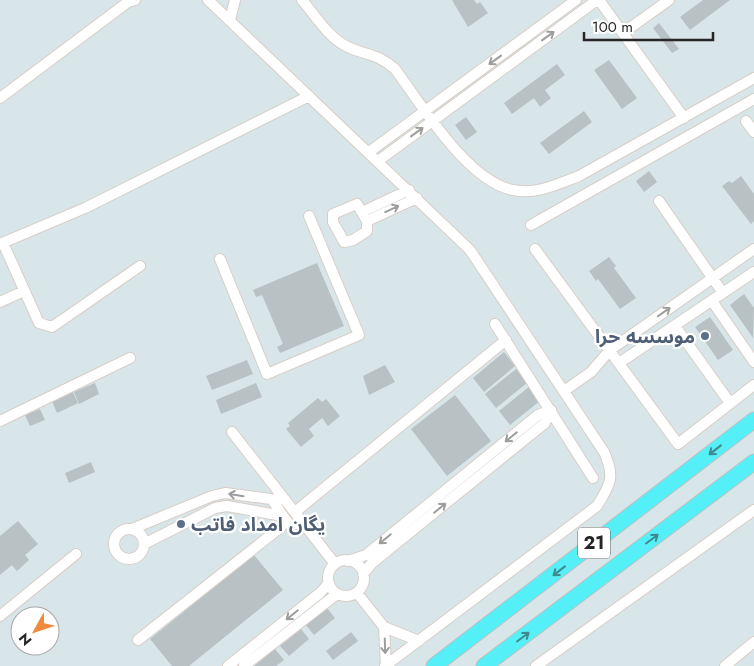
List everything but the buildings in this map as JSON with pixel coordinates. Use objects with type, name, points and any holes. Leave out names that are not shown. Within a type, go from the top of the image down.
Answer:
[{"type":"highway","name":"21","points":[[434,666],[754,420]]},
{"type":"highway","name":"21","points":[[484,666],[754,462]]},
{"type":"street","points":[[208,0],[470,250],[604,452],[612,470],[608,488],[597,506],[386,666]]},
{"type":"street","points":[[230,20],[235,0]]},
{"type":"street","points":[[302,0],[335,38],[346,46],[384,59],[395,69],[458,152],[493,183],[513,190],[533,191],[552,187],[579,176],[754,78]]},
{"type":"street","points":[[369,152],[576,0]]},
{"type":"street","points":[[378,161],[598,0],[684,118]]},
{"type":"street","points":[[623,33],[669,0]]},
{"type":"street","points":[[0,98],[131,1]]},
{"type":"street","points":[[140,266],[52,327],[39,323],[2,243],[85,208],[309,96]]},
{"type":"street","points":[[531,225],[754,99]]},
{"type":"street","points":[[746,121],[754,132]]},
{"type":"street","points":[[364,216],[409,190]]},
{"type":"street","points":[[364,216],[417,198]]},
{"type":"street","points":[[659,200],[723,293]]},
{"type":"street","points":[[357,204],[364,216],[367,231],[353,240],[344,242],[336,228],[333,214],[338,210],[357,204]]},
{"type":"street","points":[[220,259],[266,374],[359,335],[309,216]]},
{"type":"street","points":[[318,236],[336,228]]},
{"type":"street","points":[[535,249],[678,444],[754,384]]},
{"type":"street","points":[[564,391],[591,372],[610,350],[754,249]]},
{"type":"street","points":[[619,363],[754,272]]},
{"type":"street","points":[[0,302],[24,291]]},
{"type":"street","points":[[712,301],[754,362]]},
{"type":"street","points":[[495,324],[593,478]]},
{"type":"street","points":[[675,326],[730,403]]},
{"type":"street","points":[[278,499],[283,516],[291,526],[298,517],[506,340]]},
{"type":"street","points":[[0,421],[130,358]]},
{"type":"street","points":[[335,564],[366,555],[538,415],[551,410]]},
{"type":"street","points":[[335,564],[329,576],[329,583],[337,594],[351,596],[357,593],[362,587],[363,574],[372,563],[545,423],[551,410]]},
{"type":"street","points":[[232,432],[278,499],[298,517],[335,564]]},
{"type":"street","points":[[132,529],[141,534],[144,544],[137,557],[127,559],[118,554],[114,546],[116,536],[123,530],[132,529],[212,496],[225,493],[278,499]]},
{"type":"street","points":[[144,544],[215,508],[227,506],[283,516]]},
{"type":"street","points":[[536,666],[754,510]]},
{"type":"street","points":[[138,640],[281,527],[283,516]]},
{"type":"street","points":[[0,616],[76,554]]},
{"type":"street","points":[[348,561],[355,563],[363,574]]},
{"type":"street","points":[[228,666],[320,593],[329,583]]},
{"type":"street","points":[[357,593],[384,627],[418,641]]},
{"type":"street","points":[[244,666],[337,594]]},
{"type":"street","points":[[384,627],[386,666]]},
{"type":"street","points":[[725,666],[754,642]]},
{"type":"place","name":"موسسه حرا","points":[[705,336]]},
{"type":"place","name":"یگان امداد فاتب","points":[[181,524]]}]
